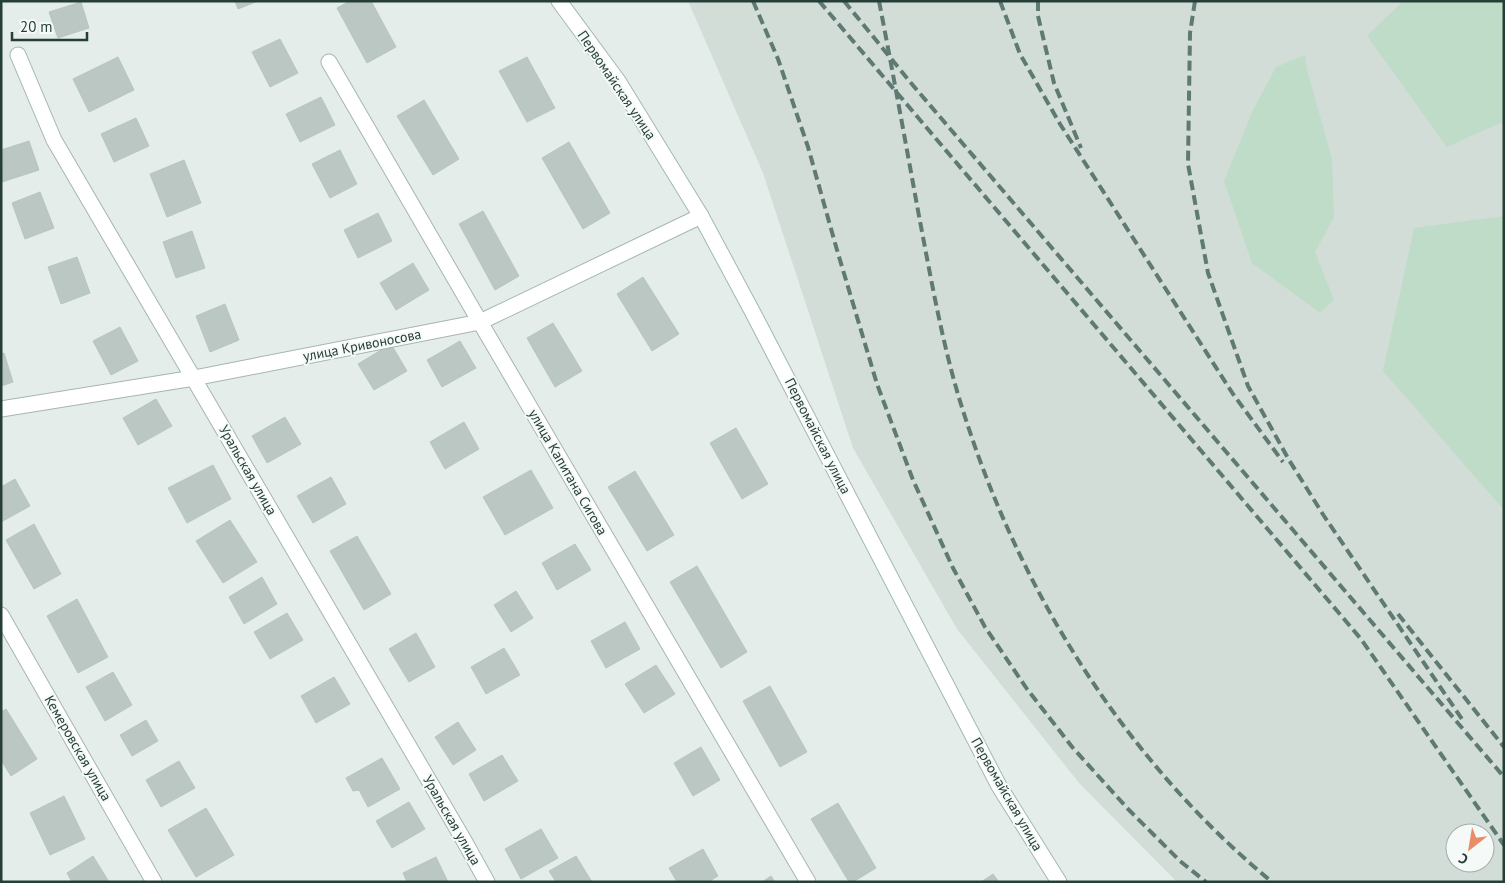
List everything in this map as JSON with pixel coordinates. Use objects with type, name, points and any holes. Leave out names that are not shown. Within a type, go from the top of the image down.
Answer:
[{"type":"street","name":"Первомайская улица","points":[[559,1],[618,81],[701,216],[999,786],[1059,882]]},
{"type":"street","name":"Уральская улица","points":[[18,55],[54,140],[487,882]]},
{"type":"street","name":"улица Капитана Сигова","points":[[330,62],[808,882]]},
{"type":"street","name":"улица Кривоносова","points":[[1,409],[194,378],[480,322],[701,216]]},
{"type":"street","name":"Кемеровская улица","points":[[1,615],[154,882]]},
{"type":"shaded area","points":[[688,1],[1504,1],[1504,882],[1177,882],[1079,783],[957,629],[853,448],[763,173]]},
{"type":"green space","points":[[1403,1],[1504,1],[1504,124],[1500,123],[1447,147],[1367,36]]},
{"type":"green space","points":[[1305,55],[1307,70],[1332,159],[1334,217],[1315,252],[1334,300],[1320,313],[1252,263],[1224,181],[1253,110],[1276,67]]},
{"type":"green space","points":[[1504,216],[1504,510],[1383,371],[1414,228]]},
{"type":"building","points":[[235,1],[258,1],[238,9]]},
{"type":"building","points":[[350,1],[371,1],[396,47],[367,63],[337,8]]},
{"type":"building","points":[[81,2],[89,28],[58,38],[49,12]]},
{"type":"building","points":[[280,39],[298,73],[270,87],[252,52]]},
{"type":"building","points":[[118,57],[134,90],[89,112],[73,79]]},
{"type":"building","points":[[527,57],[555,108],[527,122],[499,71]]},
{"type":"building","points":[[321,97],[335,125],[300,142],[286,114]]},
{"type":"building","points":[[424,100],[459,159],[433,175],[397,116]]},
{"type":"building","points":[[136,118],[149,146],[114,162],[101,134]]},
{"type":"building","points":[[29,141],[39,170],[2,182],[1,150]]},
{"type":"building","points":[[569,142],[610,213],[583,229],[542,158]]},
{"type":"building","points":[[340,150],[357,184],[330,198],[312,164]]},
{"type":"building","points":[[184,160],[201,203],[167,217],[150,174]]},
{"type":"building","points":[[40,192],[54,228],[25,239],[12,203]]},
{"type":"building","points":[[483,211],[519,276],[495,290],[459,224]]},
{"type":"building","points":[[378,213],[392,241],[358,258],[344,230]]},
{"type":"building","points":[[192,231],[205,268],[176,278],[163,242]]},
{"type":"building","points":[[77,257],[90,293],[61,304],[48,267]]},
{"type":"building","points":[[413,263],[429,290],[396,310],[380,283]]},
{"type":"building","points":[[643,277],[679,334],[652,351],[617,294]]},
{"type":"building","points":[[225,304],[239,340],[210,352],[196,316]]},
{"type":"building","points":[[553,323],[582,371],[555,387],[527,338]]},
{"type":"building","points":[[120,327],[138,361],[111,375],[93,341]]},
{"type":"building","points":[[460,341],[476,368],[442,387],[427,360]]},
{"type":"building","points":[[391,344],[407,371],[374,390],[358,364]]},
{"type":"building","points":[[4,353],[13,382],[1,386],[1,354]]},
{"type":"building","points":[[156,399],[172,426],[138,445],[123,418]]},
{"type":"building","points":[[285,417],[301,444],[267,463],[252,436]]},
{"type":"building","points":[[464,422],[479,449],[445,469],[430,442]]},
{"type":"building","points":[[736,428],[768,484],[742,499],[710,443]]},
{"type":"building","points":[[213,465],[231,499],[187,523],[168,488]]},
{"type":"building","points":[[531,470],[553,508],[505,535],[483,497]]},
{"type":"building","points":[[635,471],[674,535],[647,551],[608,487]]},
{"type":"building","points":[[331,477],[346,504],[313,523],[297,496]]},
{"type":"building","points":[[15,479],[30,506],[1,522],[1,487]]},
{"type":"building","points":[[230,520],[257,562],[223,583],[196,541]]},
{"type":"building","points":[[34,524],[61,574],[34,589],[6,540]]},
{"type":"building","points":[[357,536],[391,594],[364,610],[330,551]]},
{"type":"building","points":[[575,544],[591,570],[557,590],[542,563]]},
{"type":"building","points":[[697,566],[747,652],[721,668],[670,582]]},
{"type":"building","points":[[262,577],[277,604],[244,624],[229,597]]},
{"type":"building","points":[[516,591],[533,618],[511,632],[494,605]]},
{"type":"building","points":[[77,599],[108,657],[78,673],[47,616]]},
{"type":"building","points":[[287,613],[303,640],[270,659],[254,632]]},
{"type":"building","points":[[625,622],[640,649],[606,668],[591,641]]},
{"type":"building","points":[[416,633],[435,667],[409,682],[389,649]]},
{"type":"building","points":[[504,648],[520,675],[486,694],[471,667]]},
{"type":"building","points":[[656,665],[675,694],[644,713],[625,684]]},
{"type":"building","points":[[113,672],[132,705],[105,721],[86,687]]},
{"type":"building","points":[[334,677],[350,704],[316,723],[301,696]]},
{"type":"building","points":[[770,686],[807,752],[780,767],[743,701]]},
{"type":"building","points":[[6,709],[37,759],[11,776],[1,760],[1,712]]},
{"type":"building","points":[[146,720],[158,741],[132,756],[120,735]]},
{"type":"building","points":[[458,722],[476,750],[453,765],[435,737]]},
{"type":"building","points":[[701,747],[720,780],[693,796],[674,763]]},
{"type":"building","points":[[502,755],[518,781],[484,801],[469,774]]},
{"type":"building","points":[[382,758],[400,789],[368,807],[359,790],[353,791],[346,778]]},
{"type":"building","points":[[179,761],[195,788],[161,807],[146,780]]},
{"type":"building","points":[[64,796],[85,839],[50,855],[30,813]]},
{"type":"building","points":[[409,802],[425,829],[392,848],[376,821]]},
{"type":"building","points":[[838,803],[876,868],[853,882],[849,882],[811,819]]},
{"type":"building","points":[[206,808],[234,855],[196,877],[168,830]]},
{"type":"building","points":[[541,829],[558,858],[521,879],[505,849]]},
{"type":"building","points":[[703,849],[718,876],[708,882],[677,882],[669,868]]},
{"type":"building","points":[[93,856],[109,882],[72,882],[67,873]]},
{"type":"building","points":[[576,856],[592,882],[556,882],[549,871]]},
{"type":"building","points":[[436,857],[448,882],[407,882],[403,873]]},
{"type":"building","points":[[993,874],[999,882],[981,882]]},
{"type":"building","points":[[771,876],[775,882],[762,882]]},
{"type":"railway","points":[[753,1],[778,59],[808,147],[877,384],[913,480],[953,568],[985,627],[1027,689],[1073,748],[1128,809],[1180,861],[1206,882]]},
{"type":"railway","points":[[819,1],[1361,639],[1504,845]]},
{"type":"railway","points":[[844,1],[911,83],[1504,777]]},
{"type":"railway","points":[[879,1],[939,319],[951,370],[966,420],[990,486],[1018,550],[1050,613],[1086,673],[1127,730],[1171,784],[1220,835],[1272,882]]},
{"type":"railway","points":[[1000,1],[1020,54],[1060,124],[1233,394],[1283,462]]},
{"type":"railway","points":[[1038,1],[1038,16],[1054,83],[1081,148]]},
{"type":"railway","points":[[1195,1],[1190,33],[1188,164],[1208,273],[1248,386],[1289,460],[1324,516],[1464,722]]},
{"type":"railway","points":[[1398,614],[1504,747]]}]
